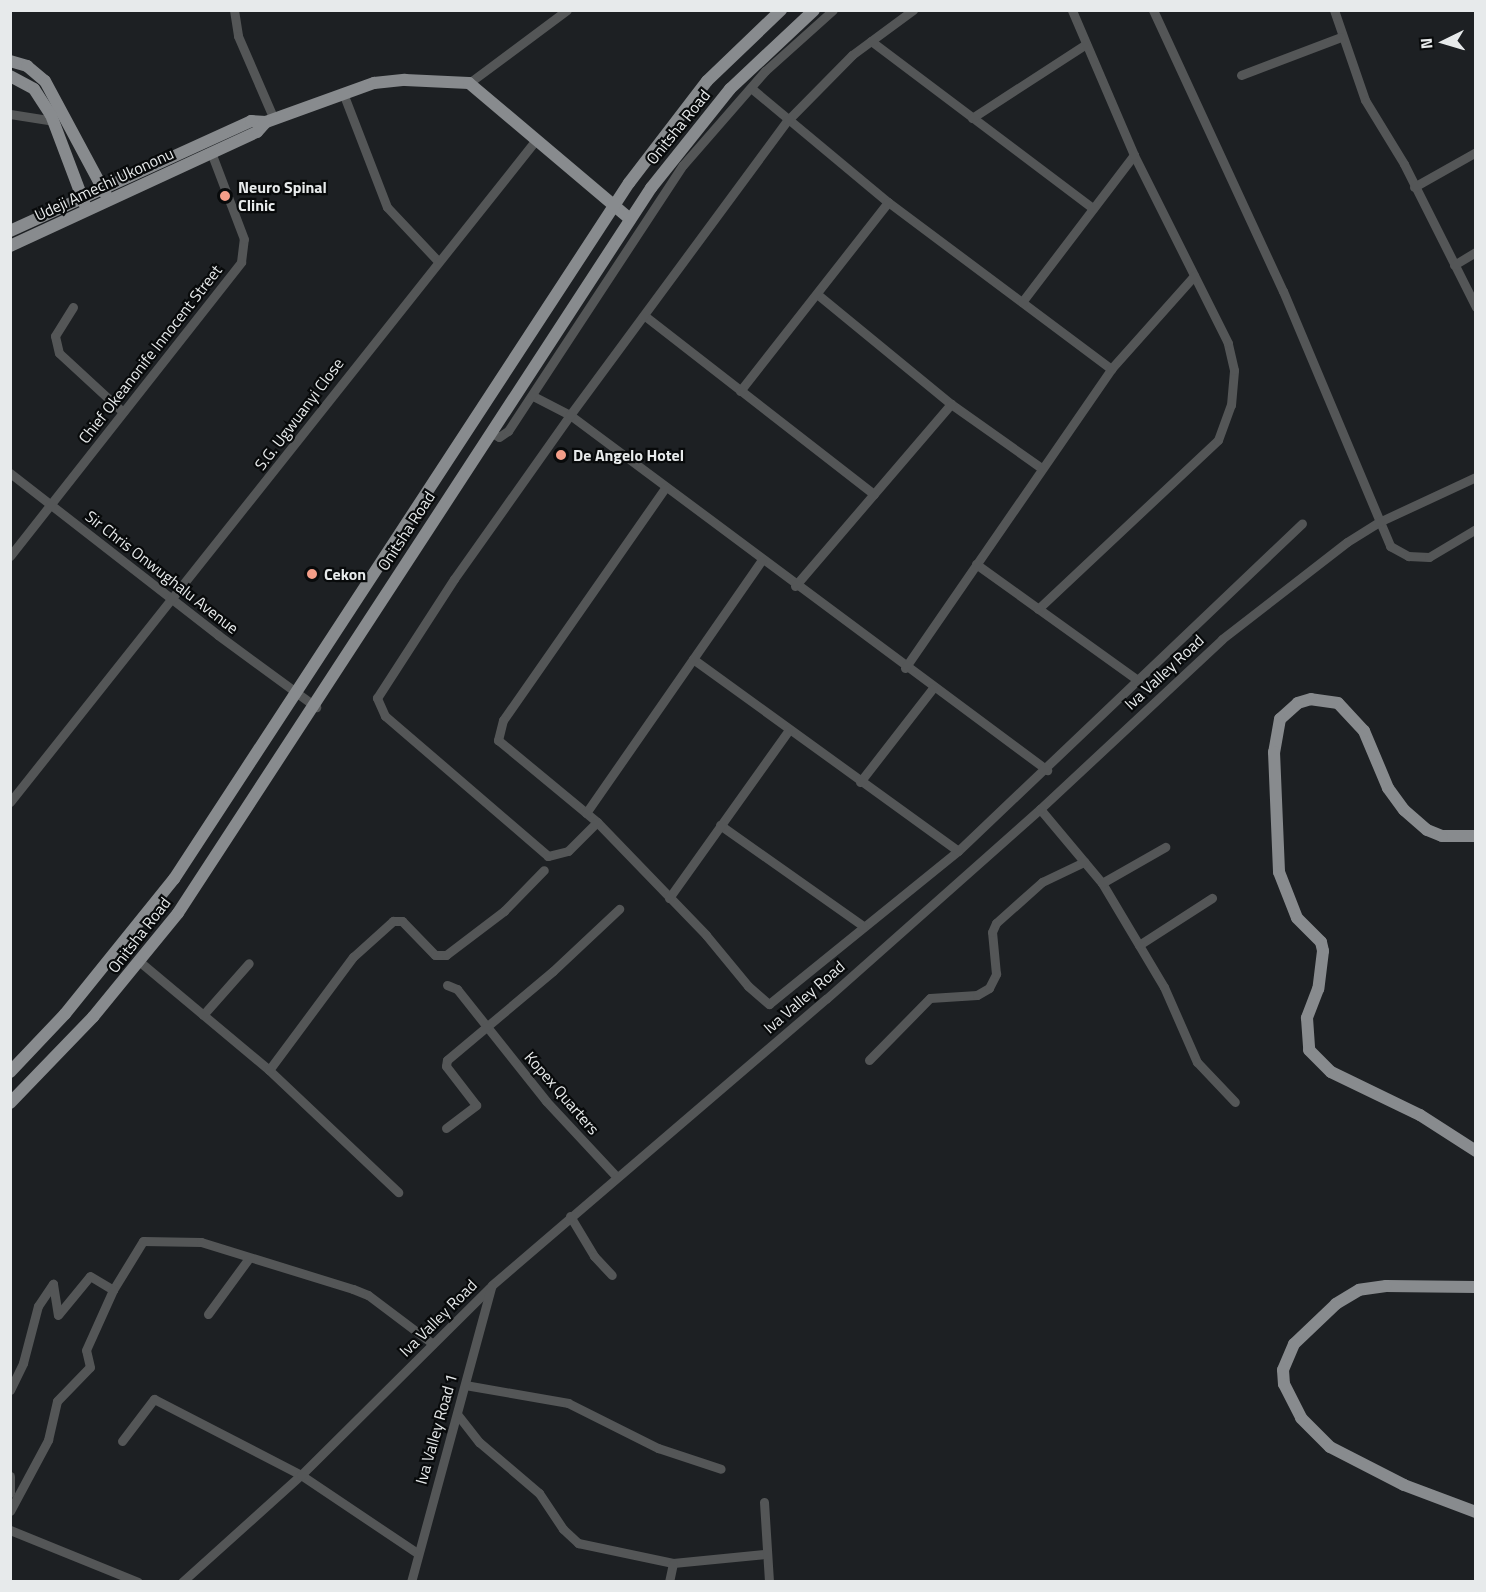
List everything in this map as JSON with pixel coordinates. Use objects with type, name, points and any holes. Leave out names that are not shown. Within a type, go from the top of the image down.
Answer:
[{"type":"main road","name":"Onitsha Road","points":[[10,1072],[65,1014],[155,904],[614,205],[688,103],[781,10]]},
{"type":"main road","name":"Onitsha Road","points":[[10,1103],[140,962],[178,913],[316,707],[490,432],[630,219],[722,97],[814,10]]},
{"type":"main road","points":[[10,61],[27,66],[45,81],[106,194],[235,127],[251,121],[270,120],[343,93],[405,80],[469,83],[630,219]]},
{"type":"main road","points":[[10,75],[34,89],[54,121],[85,204]]},
{"type":"main road","name":"Udeji Amechi Ukononu","points":[[10,246],[106,194],[257,132],[270,120]]},
{"type":"main road","name":"Udeji Amechi Ukononu","points":[[10,231],[85,204]]},
{"type":"main road","points":[[1476,836],[1442,836],[1427,830],[1404,810],[1388,788],[1364,731],[1338,703],[1311,699],[1298,703],[1280,719],[1274,752],[1279,872],[1297,918],[1321,942],[1323,951],[1318,989],[1306,1031],[1312,1056],[1331,1072],[1420,1115],[1476,1151]]},
{"type":"main road","points":[[1476,1287],[1386,1286],[1359,1290],[1323,1316],[1294,1344],[1283,1370],[1284,1384],[1301,1418],[1330,1447],[1404,1485],[1476,1512]]},
{"type":"street","points":[[234,10],[238,36],[270,120]]},
{"type":"street","points":[[469,83],[567,10]]},
{"type":"street","points":[[490,432],[499,437],[508,431],[683,165],[751,88],[832,10]]},
{"type":"street","points":[[597,822],[568,851],[548,856],[385,716],[377,698],[454,579],[570,415],[787,121],[852,55],[913,10]]},
{"type":"street","points":[[1038,609],[1218,440],[1226,423],[1234,370],[1228,343],[1134,155],[1072,10]]},
{"type":"street","points":[[1153,10],[1283,291],[1390,546],[1397,552],[1418,557],[1434,555],[1476,529]]},
{"type":"street","points":[[1334,10],[1341,37],[1365,100],[1414,187],[1476,307]]},
{"type":"street","points":[[1241,75],[1341,37]]},
{"type":"street","points":[[871,41],[1093,208]]},
{"type":"street","points":[[972,118],[1086,44]]},
{"type":"street","points":[[751,88],[787,121],[888,202],[1111,369]]},
{"type":"street","points":[[343,93],[387,207],[437,260]]},
{"type":"street","points":[[10,114],[54,121]]},
{"type":"street","name":"S.G. Ugwuanyi Close","points":[[10,802],[173,600],[437,260],[535,141]]},
{"type":"street","name":"Chief Okeanonife Innocent Street","points":[[10,556],[220,291],[244,254],[244,239],[211,152]]},
{"type":"street","points":[[1414,187],[1476,152]]},
{"type":"street","points":[[1022,302],[1134,155]]},
{"type":"street","points":[[740,390],[888,202]]},
{"type":"street","points":[[1454,265],[1476,252]]},
{"type":"street","points":[[905,668],[1041,467],[1111,369],[1194,276]]},
{"type":"street","points":[[817,294],[951,404],[1041,467]]},
{"type":"street","points":[[73,306],[55,336],[59,353],[123,412]]},
{"type":"street","points":[[645,316],[874,494]]},
{"type":"street","points":[[533,396],[570,415],[761,561],[1047,770]]},
{"type":"street","points":[[795,586],[951,404]]},
{"type":"street","name":"Sir Chris Onwughalu Avenue","points":[[10,473],[173,600],[316,707]]},
{"type":"street","name":"Iva Valley Road","points":[[182,1581],[302,1475],[492,1285],[616,1176],[826,999],[1040,808],[1222,639],[1317,562],[1379,522],[1476,477]]},
{"type":"street","points":[[665,488],[498,731],[498,740],[506,750],[597,822],[706,934],[748,986],[769,1004],[958,851],[1047,770],[1136,680],[1302,523]]},
{"type":"street","points":[[586,813],[761,561]]},
{"type":"street","points":[[976,564],[1136,680]]},
{"type":"street","points":[[693,659],[788,731],[958,851]]},
{"type":"street","points":[[860,782],[933,688]]},
{"type":"street","points":[[669,898],[788,731]]},
{"type":"street","points":[[1040,808],[1102,884],[1164,987],[1197,1062],[1235,1102]]},
{"type":"street","points":[[720,825],[863,926]]},
{"type":"street","points":[[1102,884],[1165,847]]},
{"type":"street","points":[[869,1060],[930,998],[977,995],[989,988],[996,974],[992,932],[996,922],[1042,882],[1084,862]]},
{"type":"street","points":[[269,1070],[353,957],[393,921],[402,921],[435,955],[446,955],[504,910],[544,870]]},
{"type":"street","points":[[1139,945],[1212,898]]},
{"type":"street","points":[[446,1128],[476,1105],[446,1066],[450,1056],[488,1028],[619,909]]},
{"type":"street","points":[[140,962],[269,1070],[398,1192]]},
{"type":"street","points":[[203,1015],[249,963]]},
{"type":"street","name":"Kopex Quarters","points":[[447,985],[458,989],[546,1101],[616,1176]]},
{"type":"street","points":[[570,1216],[594,1256],[612,1275]]},
{"type":"street","points":[[10,1511],[48,1440],[57,1401],[90,1367],[86,1350],[113,1290],[143,1241],[192,1240],[368,1295],[433,1344]]},
{"type":"street","points":[[208,1314],[249,1258]]},
{"type":"street","points":[[10,1390],[23,1363],[38,1306],[53,1284],[58,1315],[90,1276],[113,1290]]},
{"type":"street","name":"Iva Valley Road 1","points":[[411,1581],[492,1285]]},
{"type":"street","points":[[465,1384],[568,1403],[657,1448],[722,1469]]},
{"type":"street","points":[[122,1441],[154,1399],[302,1475],[417,1553]]},
{"type":"street","points":[[457,1414],[479,1442],[539,1493],[562,1529],[578,1543],[673,1563],[765,1554]]},
{"type":"street","points":[[10,1476],[10,1493]]},
{"type":"street","points":[[764,1502],[768,1581]]},
{"type":"street","points":[[10,1530],[138,1581]]},
{"type":"street","points":[[669,1581],[673,1563]]},
{"type":"place","name":"Neuro Spinal Clinic","points":[[225,196]]},
{"type":"place","name":"De Angelo Hotel","points":[[561,455]]},
{"type":"place","name":"Cekon","points":[[312,574]]}]
